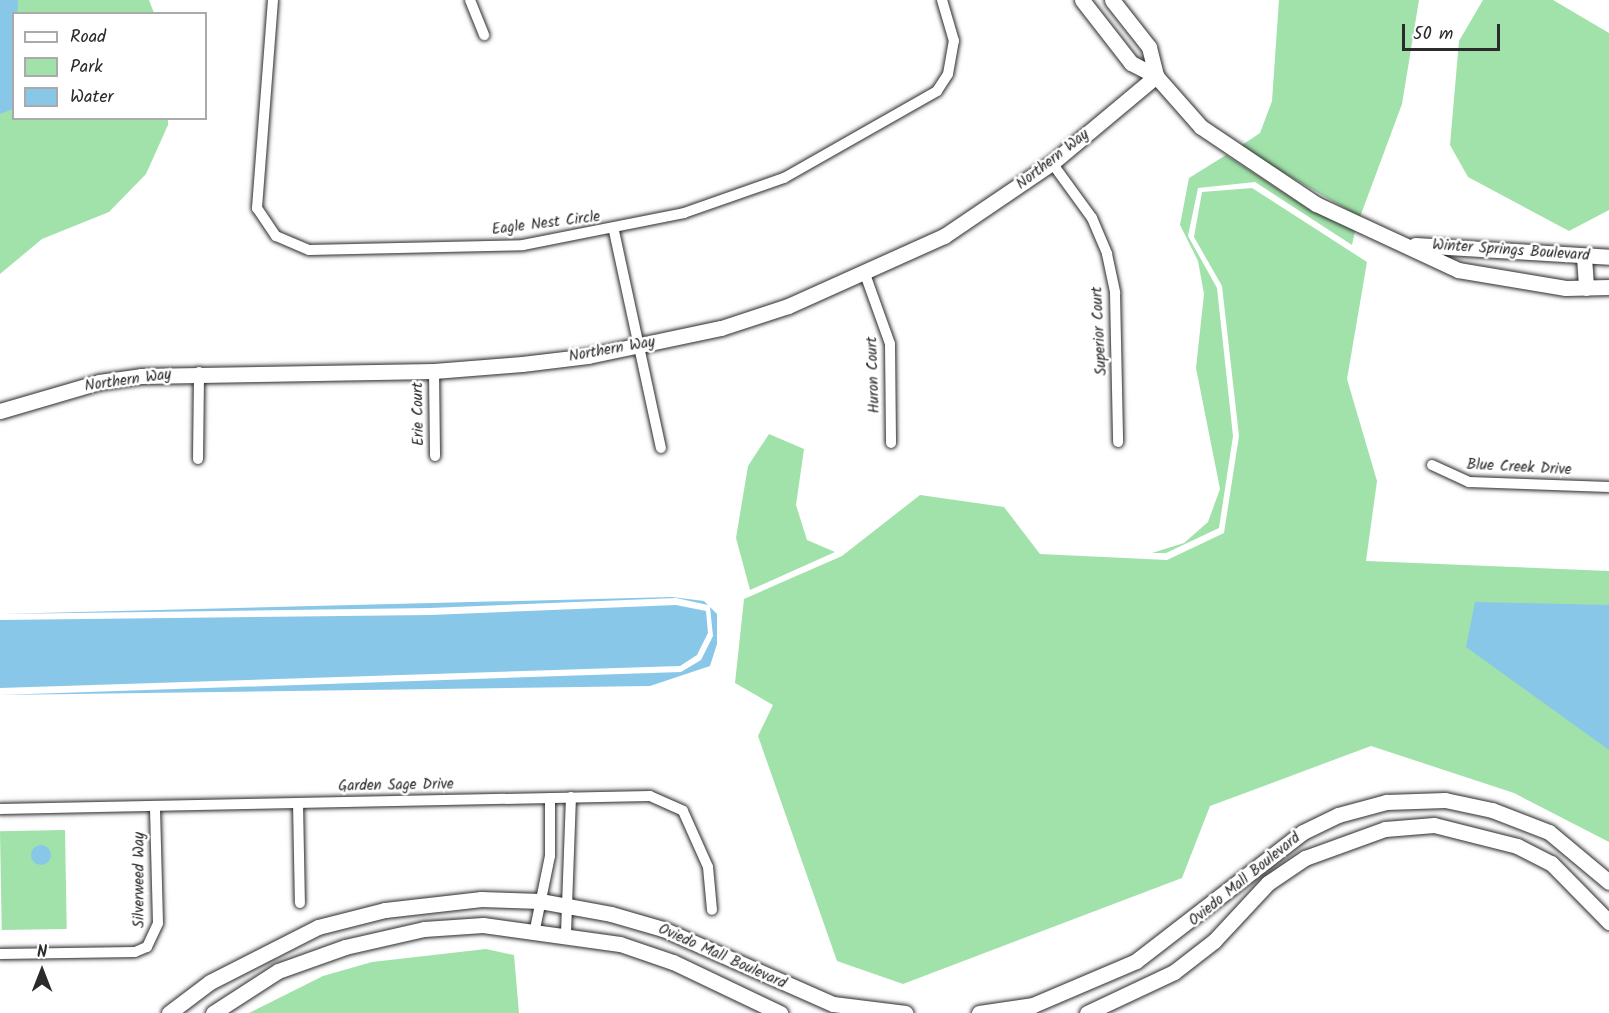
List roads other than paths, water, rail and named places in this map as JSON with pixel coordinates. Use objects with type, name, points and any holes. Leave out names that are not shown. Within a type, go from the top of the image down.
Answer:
[{"type":"street","name":"Eagle Nest Circle","points":[[273,0],[256,190],[257,208],[276,236],[309,250],[447,249],[614,231],[784,178],[921,104],[937,91],[953,57],[950,19],[942,0]]},
{"type":"street","points":[[470,0],[484,35]]},
{"type":"street","name":"Winter Springs Boulevard","points":[[1082,0],[1131,63],[1156,76],[1201,127],[1267,175],[1316,204],[1412,245],[1458,270],[1586,288],[1609,287]]},
{"type":"street","name":"Winter Springs Boulevard","points":[[1112,0],[1149,47],[1156,76]]},
{"type":"street","name":"Northern Way","points":[[0,411],[99,382],[199,372],[434,371],[643,346],[788,306],[865,274],[944,236],[1052,163],[1156,76]]},
{"type":"street","name":"Superior Court","points":[[1052,163],[1092,218],[1107,254],[1115,293],[1118,442]]},
{"type":"street","points":[[614,231],[643,346],[661,448]]},
{"type":"street","name":"Winter Springs Boulevard","points":[[1412,245],[1609,257]]},
{"type":"street","points":[[1584,257],[1586,288]]},
{"type":"street","name":"Huron Court","points":[[865,274],[890,344],[891,443]]},
{"type":"street","name":"Erie Court","points":[[434,371],[435,456]]},
{"type":"street","points":[[198,459],[199,372]]},
{"type":"street","name":"Blue Creek Drive","points":[[1432,465],[1469,482],[1609,487]]},
{"type":"street","name":"Garden Sage Drive","points":[[0,810],[650,796],[673,802],[683,811],[708,867],[712,910]]},
{"type":"street","points":[[566,933],[571,797]]},
{"type":"street","points":[[535,929],[550,856],[550,798]]},
{"type":"street","name":"Oviedo Mall Boulevard","points":[[979,1013],[1033,1005],[1136,961],[1303,832],[1338,815],[1386,802],[1445,800],[1492,810],[1549,832],[1609,882]]},
{"type":"street","points":[[298,803],[300,903]]},
{"type":"street","name":"Silverweed Way","points":[[0,954],[135,952],[147,947],[158,923],[155,806]]},
{"type":"street","name":"Oviedo Mall Boulevard","points":[[1087,1013],[1174,972],[1214,941],[1268,883],[1305,858],[1385,829],[1434,825],[1517,846],[1551,863],[1609,922]]},
{"type":"street","points":[[550,856],[570,858]]},
{"type":"street","name":"Oviedo Mall Boulevard","points":[[169,1013],[210,982],[318,927],[385,910],[481,899],[540,901],[566,905],[663,929],[833,1004],[905,1013]]},
{"type":"street","name":"Oviedo Mall Boulevard","points":[[213,1013],[278,971],[345,946],[424,929],[483,925],[566,933],[673,962],[780,1013]]},
{"type":"water","points":[[0,0],[18,0],[17,12],[12,12],[12,109],[0,114]]},
{"type":"water","points":[[672,597],[704,601],[708,605],[676,598],[430,608],[0,614]]},
{"type":"water","points":[[1475,602],[1609,605],[1609,750],[1466,647]]},
{"type":"water","points":[[676,605],[706,611],[708,633],[697,655],[680,666],[0,688],[0,620],[430,615]]},
{"type":"water","points":[[710,607],[717,614],[717,644],[710,666],[650,686],[0,695],[681,672],[701,660],[713,636]]},
{"type":"water","points":[[41,845],[48,848],[51,855],[48,862],[41,865],[34,862],[31,855],[34,848]]}]
